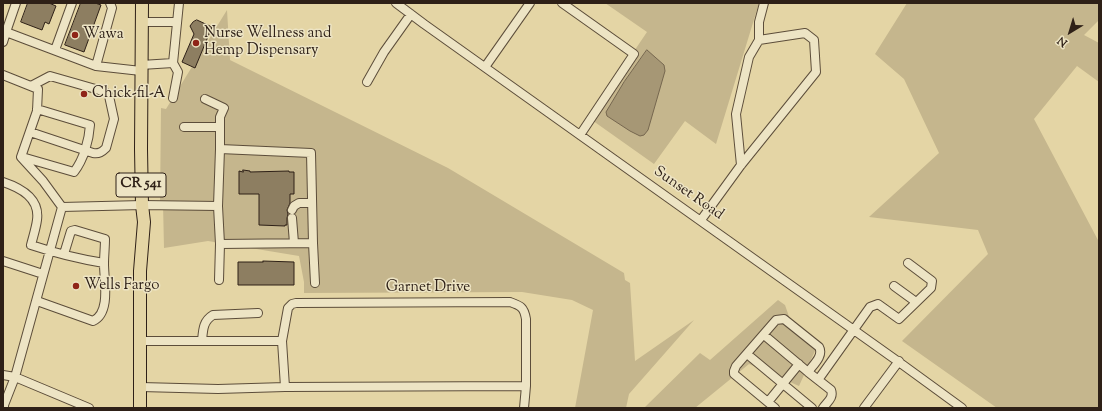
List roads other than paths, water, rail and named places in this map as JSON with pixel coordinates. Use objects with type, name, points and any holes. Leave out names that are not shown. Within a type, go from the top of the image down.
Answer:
[{"type":"highway","name":"CR 541","points":[[140,408],[140,271],[144,222],[142,205],[142,3]]},
{"type":"street","points":[[3,42],[4,32],[16,3]]},
{"type":"street","points":[[55,50],[72,3]]},
{"type":"street","points":[[96,66],[112,8],[110,3]]},
{"type":"street","points":[[173,98],[178,72],[173,63],[179,3]]},
{"type":"street","name":"Sunset Road","points":[[396,3],[962,408]]},
{"type":"street","points":[[485,67],[530,3]]},
{"type":"street","points":[[562,3],[634,54],[580,135]]},
{"type":"street","points":[[741,165],[736,114],[749,57],[759,40],[758,22],[764,3]]},
{"type":"street","points":[[367,82],[384,52],[411,14]]},
{"type":"street","points":[[142,22],[177,22]]},
{"type":"street","points":[[4,32],[96,66],[141,68],[173,63]]},
{"type":"street","points":[[701,220],[741,165],[816,72],[814,40],[805,33],[759,40]]},
{"type":"street","points":[[3,75],[38,89],[37,109],[21,157]]},
{"type":"street","points":[[30,132],[98,154],[103,152],[106,148],[114,119],[109,96],[105,92],[54,76],[46,77],[31,86]]},
{"type":"street","points":[[205,99],[224,108],[220,117],[218,206],[220,280]]},
{"type":"street","points":[[21,157],[74,172],[79,164],[89,135],[90,124],[37,109]]},
{"type":"street","points":[[184,127],[220,127]]},
{"type":"street","points":[[220,149],[311,153],[315,283]]},
{"type":"street","points":[[21,157],[43,181],[62,207]]},
{"type":"street","points":[[3,182],[17,187],[27,193],[32,200],[36,211],[37,220],[31,245],[50,251],[104,263]]},
{"type":"street","points":[[294,243],[292,214],[294,206],[299,203],[312,203]]},
{"type":"street","points":[[62,207],[142,205],[218,206]]},
{"type":"street","points":[[4,408],[15,377],[62,207]]},
{"type":"street","points":[[36,301],[93,322],[98,319],[105,304],[105,239],[75,230],[71,231],[64,254]]},
{"type":"street","points":[[220,244],[313,243]]},
{"type":"street","points":[[3,261],[43,274]]},
{"type":"street","points":[[818,380],[870,307],[878,304],[899,319],[931,288],[932,281],[908,263]]},
{"type":"street","points":[[894,286],[916,302]]},
{"type":"street","name":"Garnet Drive","points":[[285,387],[282,341],[288,308],[296,302],[510,302],[520,305],[524,309],[526,319],[526,386],[524,408]]},
{"type":"street","points":[[202,341],[204,323],[213,315],[258,313]]},
{"type":"street","points":[[799,364],[783,384],[771,405],[734,374],[736,366],[776,320],[784,319],[821,350],[821,354],[808,372]]},
{"type":"street","points":[[764,335],[831,390],[832,397],[823,408]]},
{"type":"street","points":[[141,341],[282,341]]},
{"type":"street","points":[[747,354],[812,408]]},
{"type":"street","points":[[864,408],[899,362]]},
{"type":"street","points":[[3,375],[15,377],[89,408]]},
{"type":"street","points":[[141,387],[218,389],[285,387],[526,386]]},
{"type":"place","name":"Wawa","points":[[75,35]]},
{"type":"place","name":"Nurse Wellness and Hemp Dispensary","points":[[196,43]]},
{"type":"place","name":"Chick-fil-A","points":[[84,94]]},
{"type":"place","name":"Wells Fargo","points":[[76,286]]}]
